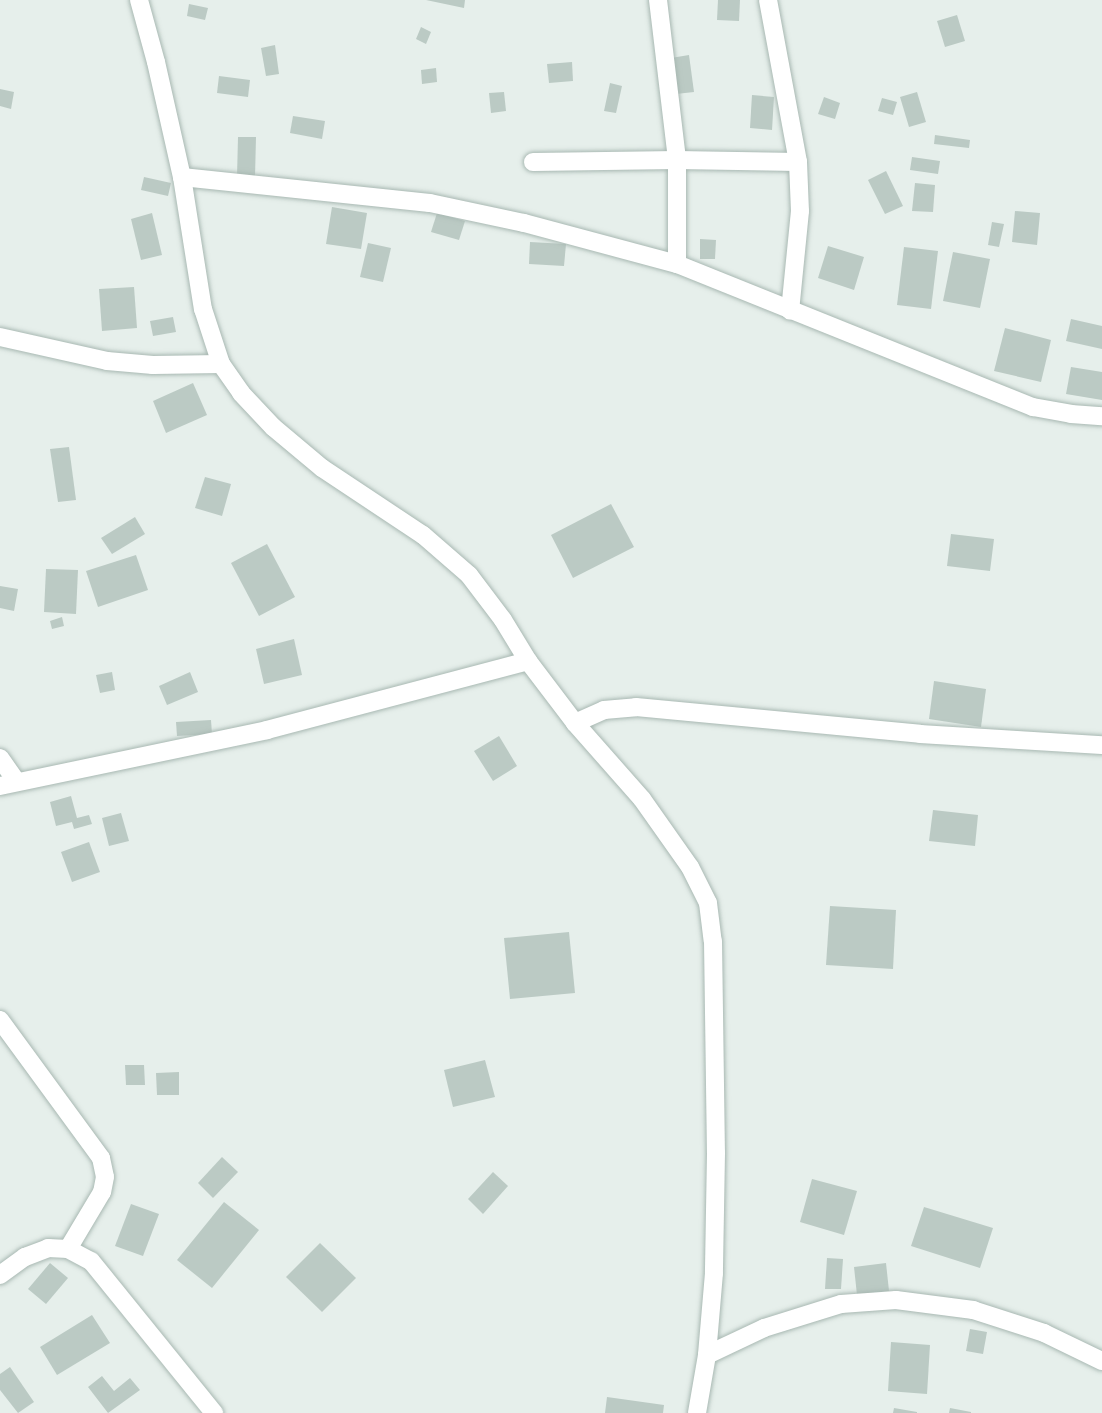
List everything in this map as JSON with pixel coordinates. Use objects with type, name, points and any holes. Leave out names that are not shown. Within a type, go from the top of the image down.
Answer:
[{"type":"street","points":[[139,0],[156,62],[182,177],[203,309],[221,364],[241,393],[273,427],[322,468],[423,535],[469,575],[503,620],[528,661],[575,723],[642,799],[690,867],[708,903],[713,941],[716,1153],[714,1273],[707,1355],[697,1413]]},
{"type":"street","points":[[658,0],[676,160],[676,264]]},
{"type":"street","points":[[768,0],[798,162],[800,211],[790,311]]},
{"type":"street","points":[[533,162],[676,160],[798,162]]},
{"type":"street","points":[[182,177],[430,203],[504,218],[676,264],[1034,407],[1071,414],[1102,416]]},
{"type":"street","points":[[0,337],[107,361],[221,364]]},
{"type":"street","points":[[0,758],[8,784],[267,730],[528,661]]},
{"type":"street","points":[[575,723],[604,710],[636,707],[920,734],[1102,745]]},
{"type":"street","points":[[0,1020],[101,1158],[105,1177],[102,1192],[68,1249]]},
{"type":"street","points":[[0,1275],[25,1257],[48,1248],[68,1249],[91,1261],[214,1413]]},
{"type":"street","points":[[707,1355],[764,1328],[841,1304],[896,1300],[973,1310],[1044,1333],[1102,1361]]},
{"type":"building","points":[[426,0],[465,0],[464,8]]},
{"type":"building","points":[[718,0],[740,0],[739,21],[717,20]]},
{"type":"building","points":[[189,4],[208,8],[205,20],[187,16]]},
{"type":"building","points":[[957,15],[965,41],[945,47],[937,21]]},
{"type":"building","points":[[421,27],[431,32],[426,44],[416,39]]},
{"type":"building","points":[[275,45],[279,74],[266,76],[261,48]]},
{"type":"building","points":[[689,55],[694,92],[676,94],[671,58]]},
{"type":"building","points":[[572,62],[573,81],[549,83],[547,64]]},
{"type":"building","points":[[436,68],[437,82],[422,84],[421,70]]},
{"type":"building","points":[[219,76],[250,80],[248,97],[217,93]]},
{"type":"building","points":[[610,83],[622,86],[616,113],[604,111]]},
{"type":"building","points":[[0,89],[14,92],[11,109],[0,106]]},
{"type":"building","points":[[504,92],[506,111],[491,113],[489,93]]},
{"type":"building","points":[[917,92],[926,122],[909,127],[900,97]]},
{"type":"building","points":[[752,95],[774,97],[772,130],[750,128]]},
{"type":"building","points":[[824,97],[840,103],[835,119],[818,114]]},
{"type":"building","points":[[882,98],[897,102],[893,115],[878,111]]},
{"type":"building","points":[[293,116],[325,121],[322,139],[290,133]]},
{"type":"building","points":[[935,135],[970,140],[969,148],[934,144]]},
{"type":"building","points":[[238,137],[256,137],[255,177],[237,177]]},
{"type":"building","points":[[912,157],[940,161],[938,174],[910,170]]},
{"type":"building","points":[[886,171],[903,206],[885,214],[868,180]]},
{"type":"building","points":[[144,177],[171,183],[168,196],[141,190]]},
{"type":"building","points":[[915,183],[935,185],[933,212],[912,211]]},
{"type":"building","points":[[332,207],[367,213],[361,249],[326,244]]},
{"type":"building","points":[[1015,211],[1040,213],[1037,245],[1012,242]]},
{"type":"building","points":[[152,213],[162,255],[141,260],[131,219]]},
{"type":"building","points":[[437,213],[465,221],[459,240],[431,232]]},
{"type":"building","points":[[992,222],[1004,224],[999,247],[988,245]]},
{"type":"building","points":[[700,239],[716,240],[715,259],[700,259]]},
{"type":"building","points":[[530,242],[566,244],[564,266],[529,264]]},
{"type":"building","points":[[368,243],[391,248],[383,282],[360,277]]},
{"type":"building","points":[[828,246],[864,257],[854,290],[818,278]]},
{"type":"building","points":[[904,247],[938,251],[931,309],[897,305]]},
{"type":"building","points":[[953,252],[990,259],[980,308],[943,301]]},
{"type":"building","points":[[134,287],[137,328],[102,331],[99,289]]},
{"type":"building","points":[[173,317],[176,332],[153,336],[150,321]]},
{"type":"building","points":[[1071,319],[1102,326],[1102,349],[1066,341]]},
{"type":"building","points":[[1005,328],[1051,340],[1041,382],[994,371]]},
{"type":"building","points":[[1071,367],[1102,372],[1102,400],[1066,394]]},
{"type":"building","points":[[193,383],[207,415],[166,433],[153,401]]},
{"type":"building","points":[[69,447],[76,500],[58,502],[50,449]]},
{"type":"building","points":[[205,477],[231,484],[222,516],[195,508]]},
{"type":"building","points":[[611,504],[634,547],[573,578],[551,535]]},
{"type":"building","points":[[135,517],[145,534],[112,554],[101,538]]},
{"type":"building","points":[[951,534],[994,539],[990,571],[947,566]]},
{"type":"building","points":[[267,544],[295,597],[259,616],[231,563]]},
{"type":"building","points":[[136,555],[148,590],[98,607],[86,571]]},
{"type":"building","points":[[46,569],[78,570],[76,614],[44,612]]},
{"type":"building","points":[[0,586],[18,589],[14,611],[0,608]]},
{"type":"building","points":[[62,617],[64,626],[52,629],[50,621]]},
{"type":"building","points":[[294,639],[302,675],[264,684],[256,649]]},
{"type":"building","points":[[112,672],[115,690],[100,693],[96,675]]},
{"type":"building","points":[[190,672],[198,692],[167,705],[159,686]]},
{"type":"building","points":[[934,681],[986,689],[981,727],[929,719]]},
{"type":"building","points":[[211,720],[212,734],[177,736],[176,722]]},
{"type":"building","points":[[499,736],[517,766],[493,781],[474,751]]},
{"type":"building","points":[[71,796],[77,818],[89,815],[92,824],[74,829],[72,822],[56,826],[50,802]]},
{"type":"building","points":[[933,810],[978,815],[975,846],[929,841]]},
{"type":"building","points":[[121,813],[129,841],[109,846],[102,818]]},
{"type":"building","points":[[89,842],[100,872],[72,882],[61,852]]},
{"type":"building","points":[[830,906],[896,910],[893,969],[826,965]]},
{"type":"building","points":[[569,932],[575,993],[510,999],[504,938]]},
{"type":"building","points":[[485,1060],[495,1097],[453,1107],[444,1070]]},
{"type":"building","points":[[125,1065],[144,1065],[145,1085],[126,1085]]},
{"type":"building","points":[[179,1072],[179,1095],[157,1095],[156,1073]]},
{"type":"building","points":[[222,1157],[238,1172],[213,1198],[198,1183]]},
{"type":"building","points":[[493,1172],[508,1186],[483,1214],[468,1199]]},
{"type":"building","points":[[812,1179],[857,1191],[844,1235],[800,1222]]},
{"type":"building","points":[[224,1202],[259,1230],[212,1288],[177,1260]]},
{"type":"building","points":[[131,1204],[159,1214],[143,1256],[115,1246]]},
{"type":"building","points":[[924,1207],[993,1228],[980,1268],[911,1246]]},
{"type":"building","points":[[320,1243],[356,1278],[322,1312],[286,1277]]},
{"type":"building","points":[[827,1258],[843,1259],[841,1289],[825,1289]]},
{"type":"building","points":[[50,1263],[68,1278],[46,1304],[28,1289]]},
{"type":"building","points":[[886,1263],[889,1291],[857,1295],[854,1267]]},
{"type":"building","points":[[92,1315],[110,1343],[57,1375],[40,1347]]},
{"type":"building","points":[[970,1329],[987,1332],[983,1354],[966,1351]]},
{"type":"building","points":[[891,1342],[930,1345],[927,1394],[888,1391]]},
{"type":"building","points":[[10,1367],[34,1402],[18,1413],[0,1390],[0,1374]]},
{"type":"building","points":[[102,1376],[114,1391],[130,1378],[140,1390],[108,1413],[88,1387]]},
{"type":"building","points":[[607,1397],[664,1405],[663,1413],[605,1413]]},
{"type":"building","points":[[894,1408],[917,1412],[917,1413],[893,1413]]},
{"type":"building","points":[[950,1408],[971,1412],[971,1413],[949,1413]]}]
